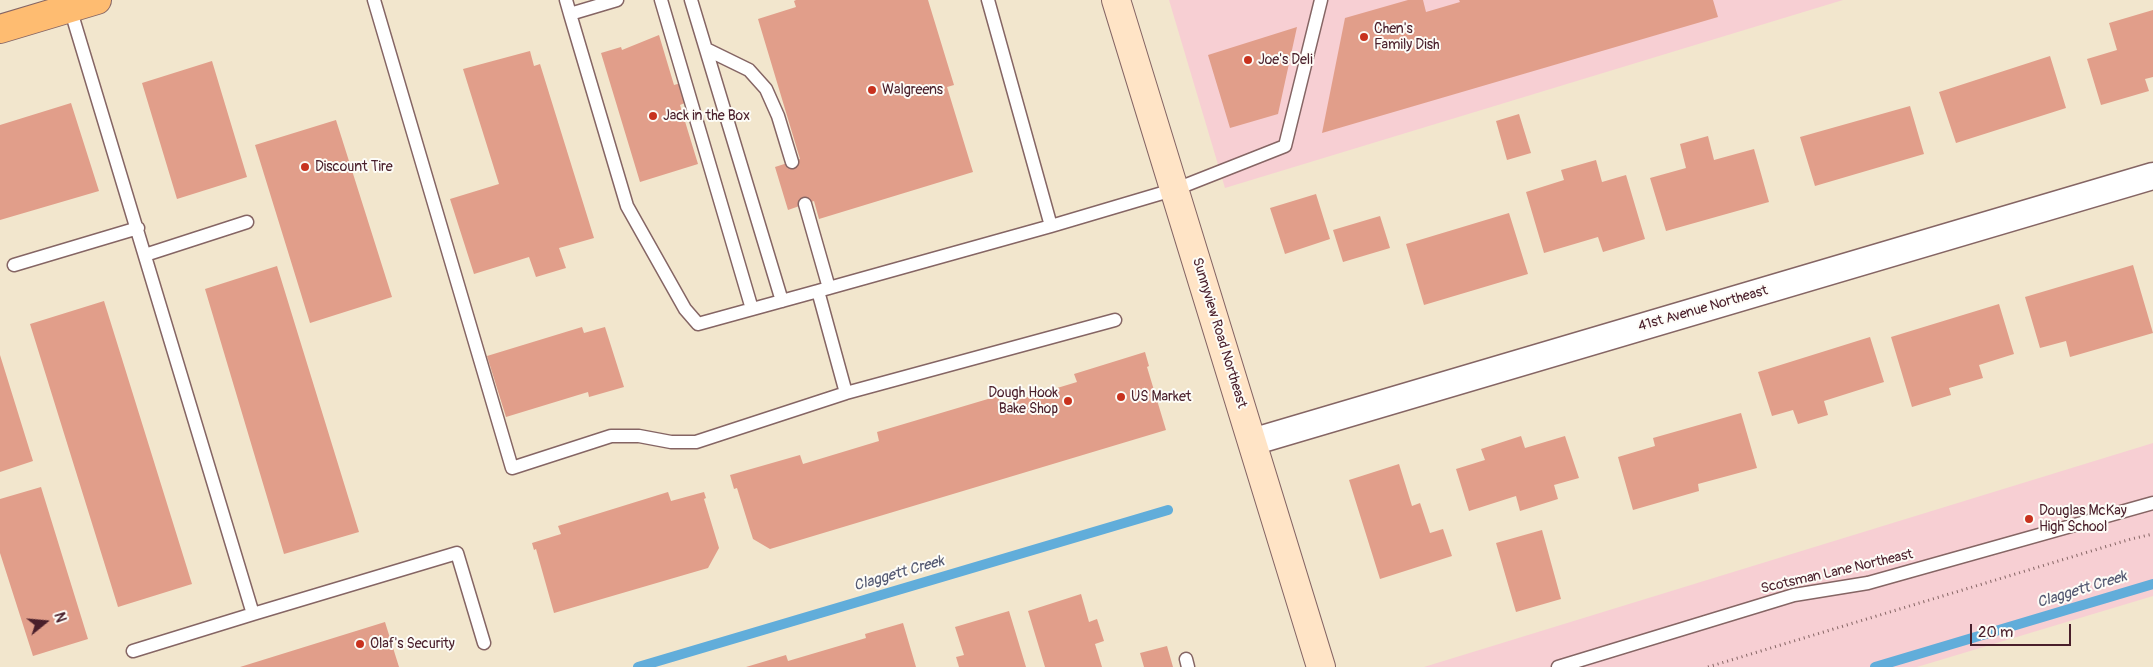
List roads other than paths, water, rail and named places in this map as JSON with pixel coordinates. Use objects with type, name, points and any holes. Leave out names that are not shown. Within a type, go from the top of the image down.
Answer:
[{"type":"main road","points":[[0,29],[97,0]]},
{"type":"main road","name":"Sunnyview Road Northeast","points":[[1116,0],[1176,189],[1322,667]]},
{"type":"street","name":"41st Avenue Northeast","points":[[1252,442],[2153,176]]},
{"type":"lane","points":[[374,0],[512,468],[611,436],[639,436],[671,442],[696,442],[846,393],[1115,320]]},
{"type":"lane","points":[[566,0],[627,206],[685,308],[698,324],[1052,226],[1176,189],[1285,146],[1320,0]]},
{"type":"lane","points":[[570,14],[617,0]]},
{"type":"lane","points":[[661,0],[752,309]]},
{"type":"lane","points":[[692,0],[782,301]]},
{"type":"lane","points":[[988,0],[1052,226]]},
{"type":"lane","points":[[70,8],[138,228],[252,614]]},
{"type":"lane","points":[[706,49],[749,70],[766,89],[778,116],[792,162]]},
{"type":"lane","points":[[805,204],[846,393]]},
{"type":"lane","points":[[145,255],[247,222]]},
{"type":"lane","points":[[14,266],[138,228]]},
{"type":"lane","name":"Scotsman Lane Northeast","points":[[1558,667],[1794,595],[1868,583],[2153,503]]},
{"type":"lane","points":[[133,650],[457,553],[484,643]]},
{"type":"waterway","name":"Claggett Creek","points":[[638,667],[1168,510]]},
{"type":"waterway","name":"Claggett Creek","points":[[1875,667],[2153,584]]},
{"type":"place","name":"Chen's Family Dish","points":[[1364,37]]},
{"type":"place","name":"Joe's Deli","points":[[1248,60]]},
{"type":"place","name":"Walgreens","points":[[872,90]]},
{"type":"place","name":"Jack in the Box","points":[[653,116]]},
{"type":"place","name":"Discount Tire","points":[[305,167]]},
{"type":"place","name":"US Market","points":[[1121,397]]},
{"type":"place","name":"Dough Hook Bake Shop","points":[[1068,401]]},
{"type":"place","name":"Douglas McKay High School","points":[[2029,519]]},
{"type":"place","name":"Olaf's Security","points":[[360,644]]}]
